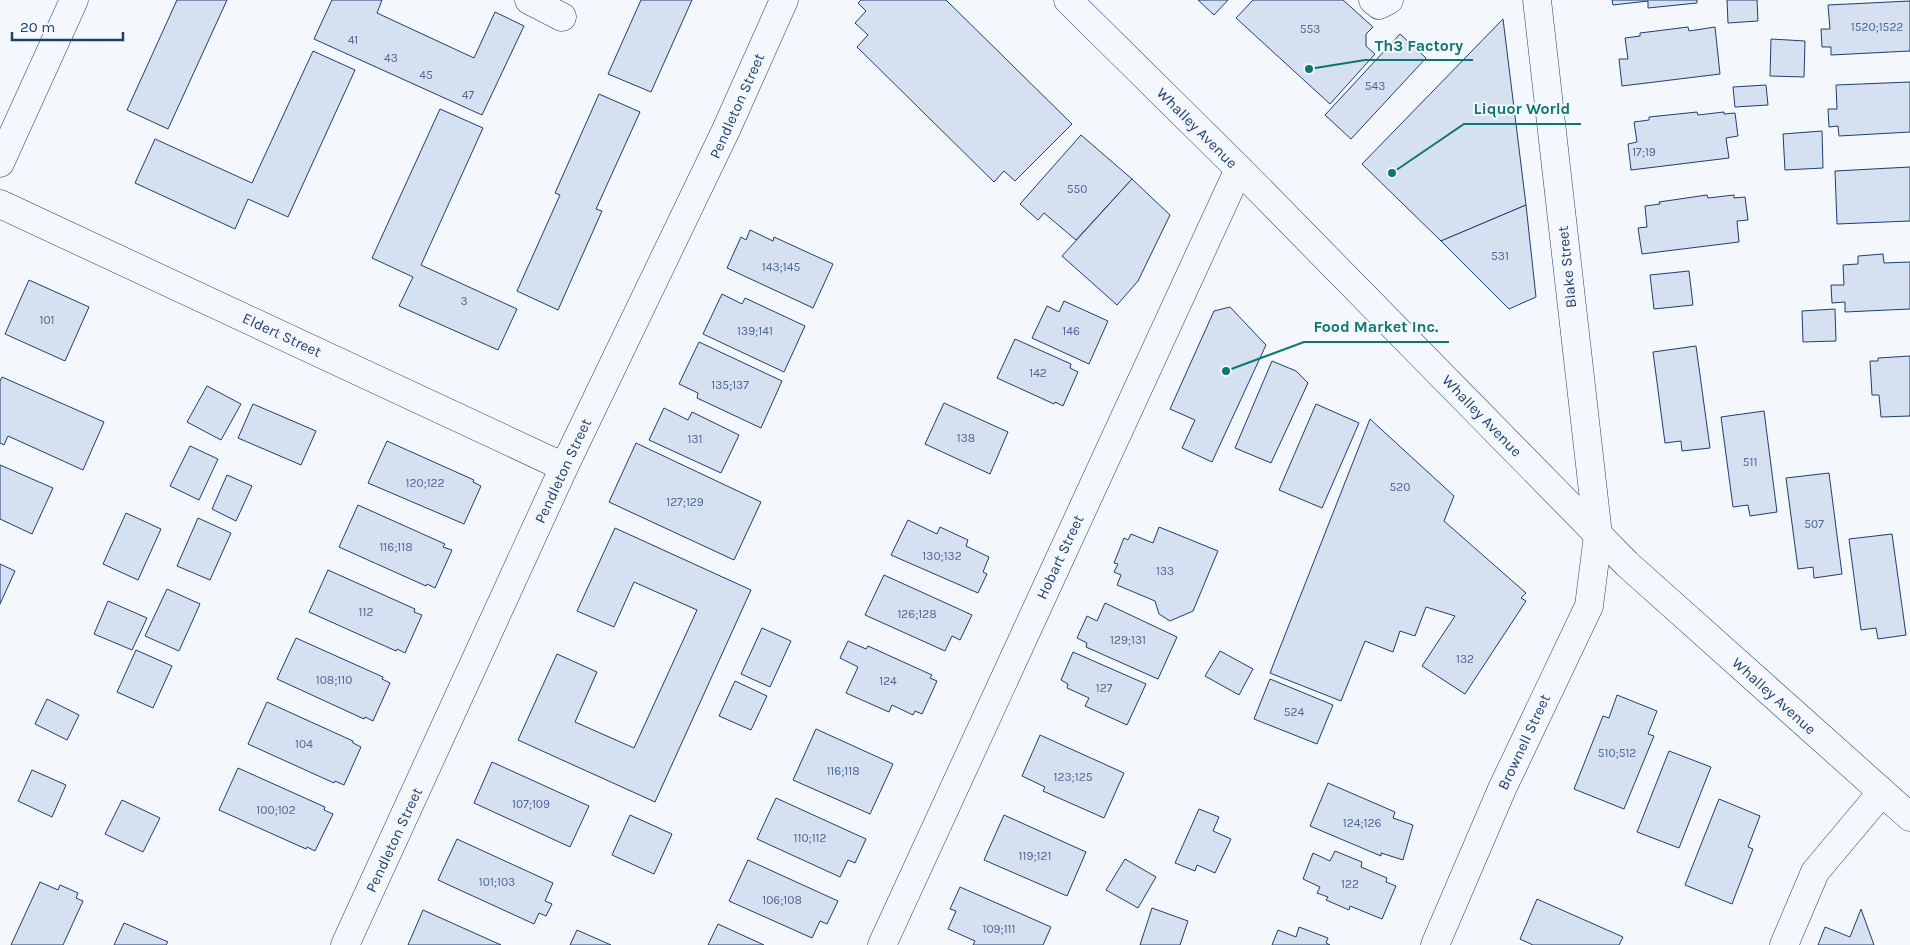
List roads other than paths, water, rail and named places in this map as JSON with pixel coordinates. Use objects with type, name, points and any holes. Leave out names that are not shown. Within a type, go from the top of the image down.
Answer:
[{"type":"street","points":[[0,163],[74,0]]},
{"type":"street","points":[[529,0],[562,17]]},
{"type":"street","name":"Pendleton Street","points":[[345,945],[564,467],[726,130],[784,0]]},
{"type":"street","name":"Whalley Avenue","points":[[1068,0],[1239,169],[1627,564],[1901,806]]},
{"type":"street","points":[[1373,0],[1379,5],[1389,0]]},
{"type":"street","name":"Blake Street","points":[[1537,0],[1598,535]]},
{"type":"street","name":"Hobart Street","points":[[882,945],[1239,169]]},
{"type":"street","name":"Eldert Street","points":[[0,204],[564,467]]},
{"type":"street","name":"Brownell Street","points":[[1435,945],[1502,789],[1589,606],[1598,535]]},
{"type":"street","points":[[1784,945],[1816,872],[1901,806]]},
{"type":"place","name":"Th3 Factory","points":[[1309,69]]},
{"type":"place","name":"Liquor World","points":[[1392,173]]},
{"type":"place","name":"Food Market Inc.","points":[[1226,371]]}]
